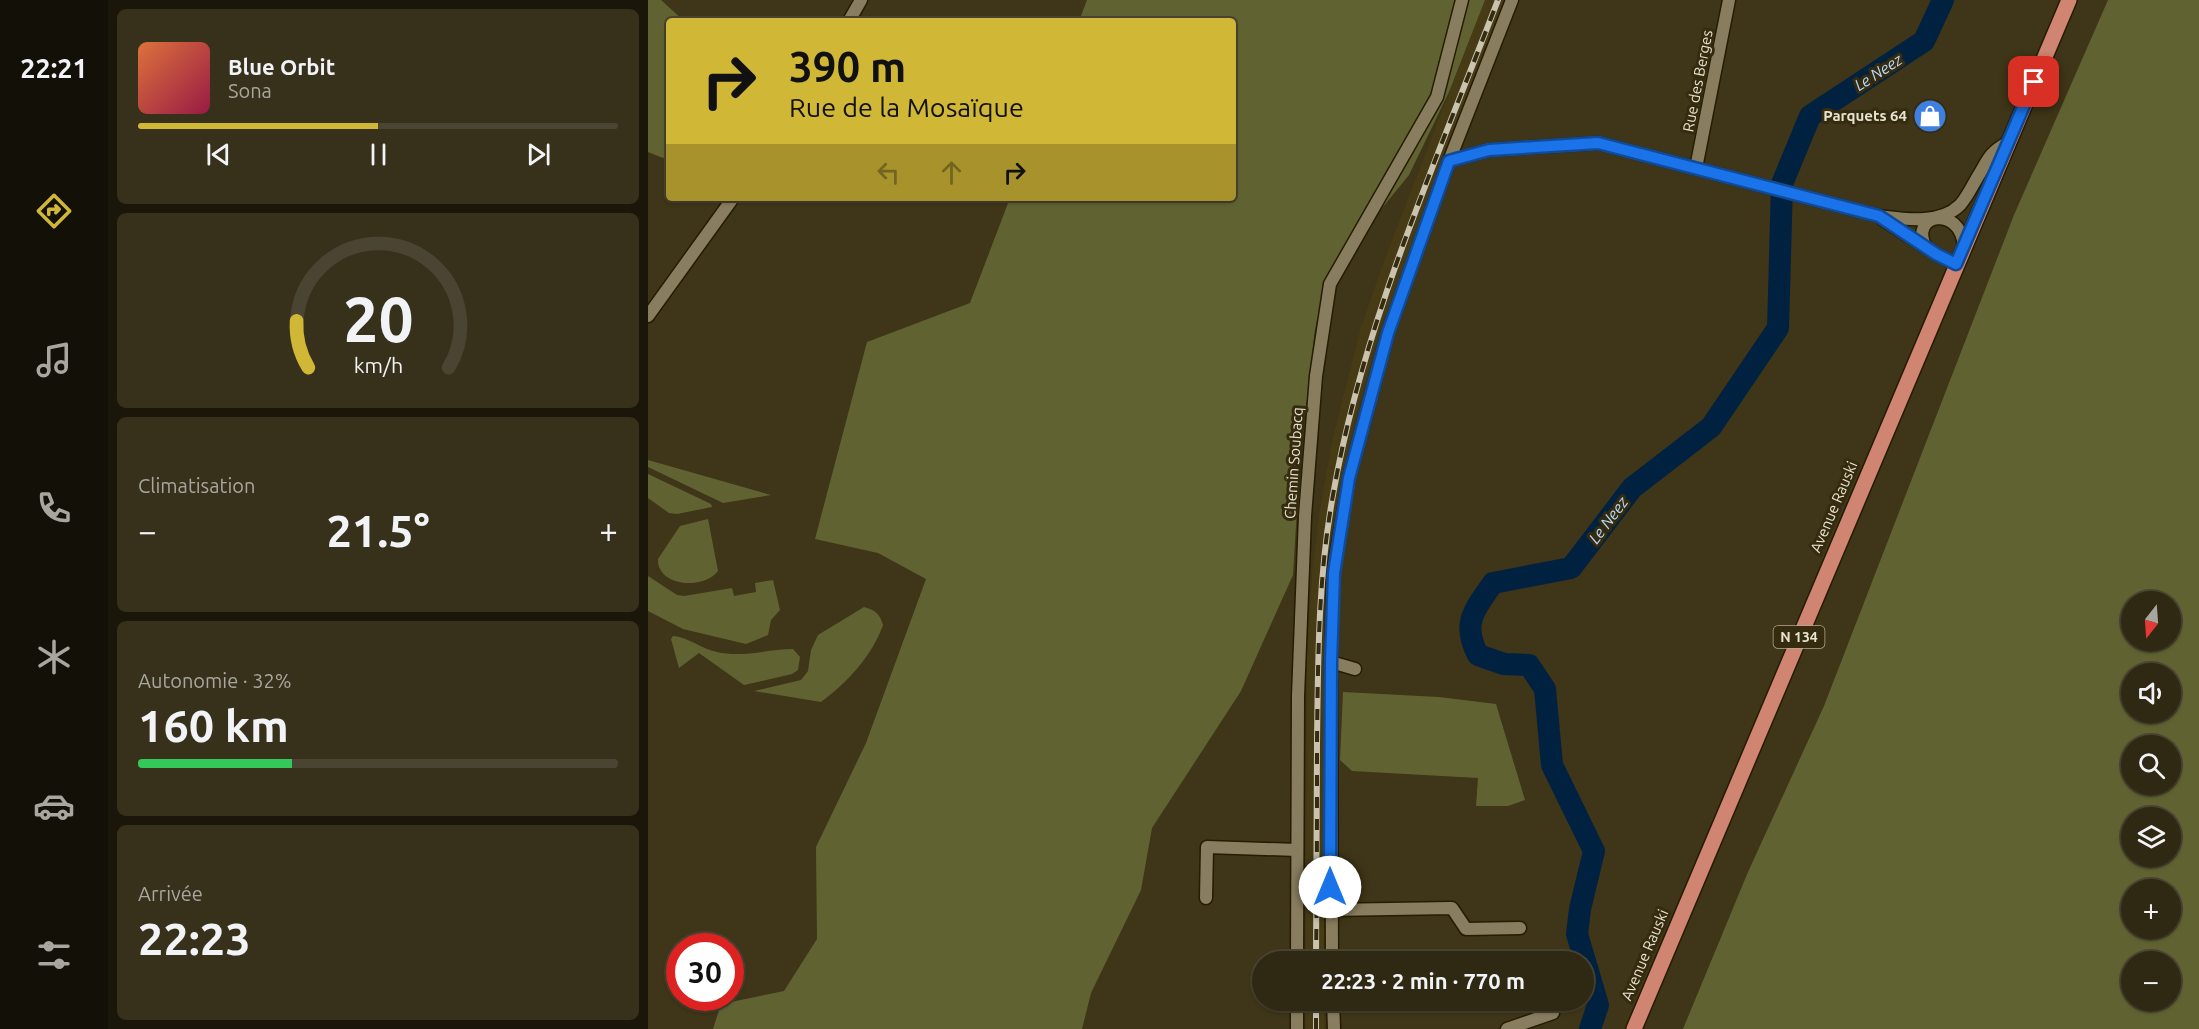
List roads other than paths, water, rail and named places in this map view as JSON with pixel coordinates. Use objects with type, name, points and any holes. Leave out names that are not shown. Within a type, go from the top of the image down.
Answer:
[{"type":"main road","name":"Avenue Rauski","points":[[1634,1029],[2069,0]]},
{"type":"street","points":[[851,18],[861,0]]},
{"type":"street","name":"Chemin Soubacq","points":[[1297,951],[1298,696],[1305,516],[1316,376],[1330,284],[1437,97],[1462,0]]},
{"type":"street","points":[[1332,951],[1331,662],[1334,573],[1349,478],[1388,333],[1449,161],[1512,0]]},
{"type":"street","name":"Rue des Berges","points":[[1696,168],[1729,0]]},
{"type":"street","points":[[1449,161],[1489,150],[1598,143],[1879,216],[1902,219],[1940,217],[1950,220],[1959,229],[1964,246]]},
{"type":"street","points":[[1926,247],[1922,240],[1923,226],[1929,220],[1940,217],[1959,206],[1992,151],[2007,143]]},
{"type":"street","points":[[648,316],[731,201]]},
{"type":"street","points":[[1879,216],[1936,254],[1956,264]]},
{"type":"street","points":[[1331,662],[1354,669]]},
{"type":"street","points":[[1206,898],[1207,847],[1297,850]]},
{"type":"street","points":[[1330,910],[1452,908],[1466,929],[1520,928]]},
{"type":"street","points":[[1296,1029],[1297,1011]]},
{"type":"street","points":[[1333,1011],[1334,1029]]},
{"type":"street","points":[[1507,1029],[1553,1013]]},
{"type":"waterway","name":"Le Neez","points":[[1590,1029],[1598,1005],[1577,934],[1580,909],[1594,851],[1552,765],[1545,689],[1529,665],[1504,664],[1478,655],[1471,634],[1472,617],[1493,583],[1571,568],[1632,488],[1711,427],[1778,328],[1782,184],[1810,116],[1924,41],[1943,0]]},
{"type":"railway","points":[[1316,951],[1319,650],[1324,557],[1333,495],[1346,431],[1382,306],[1426,182],[1498,0]]},
{"type":"railway","points":[[1316,1011],[1316,1029]]},
{"type":"place","name":"Parquets 64","points":[[1930,116]]}]
